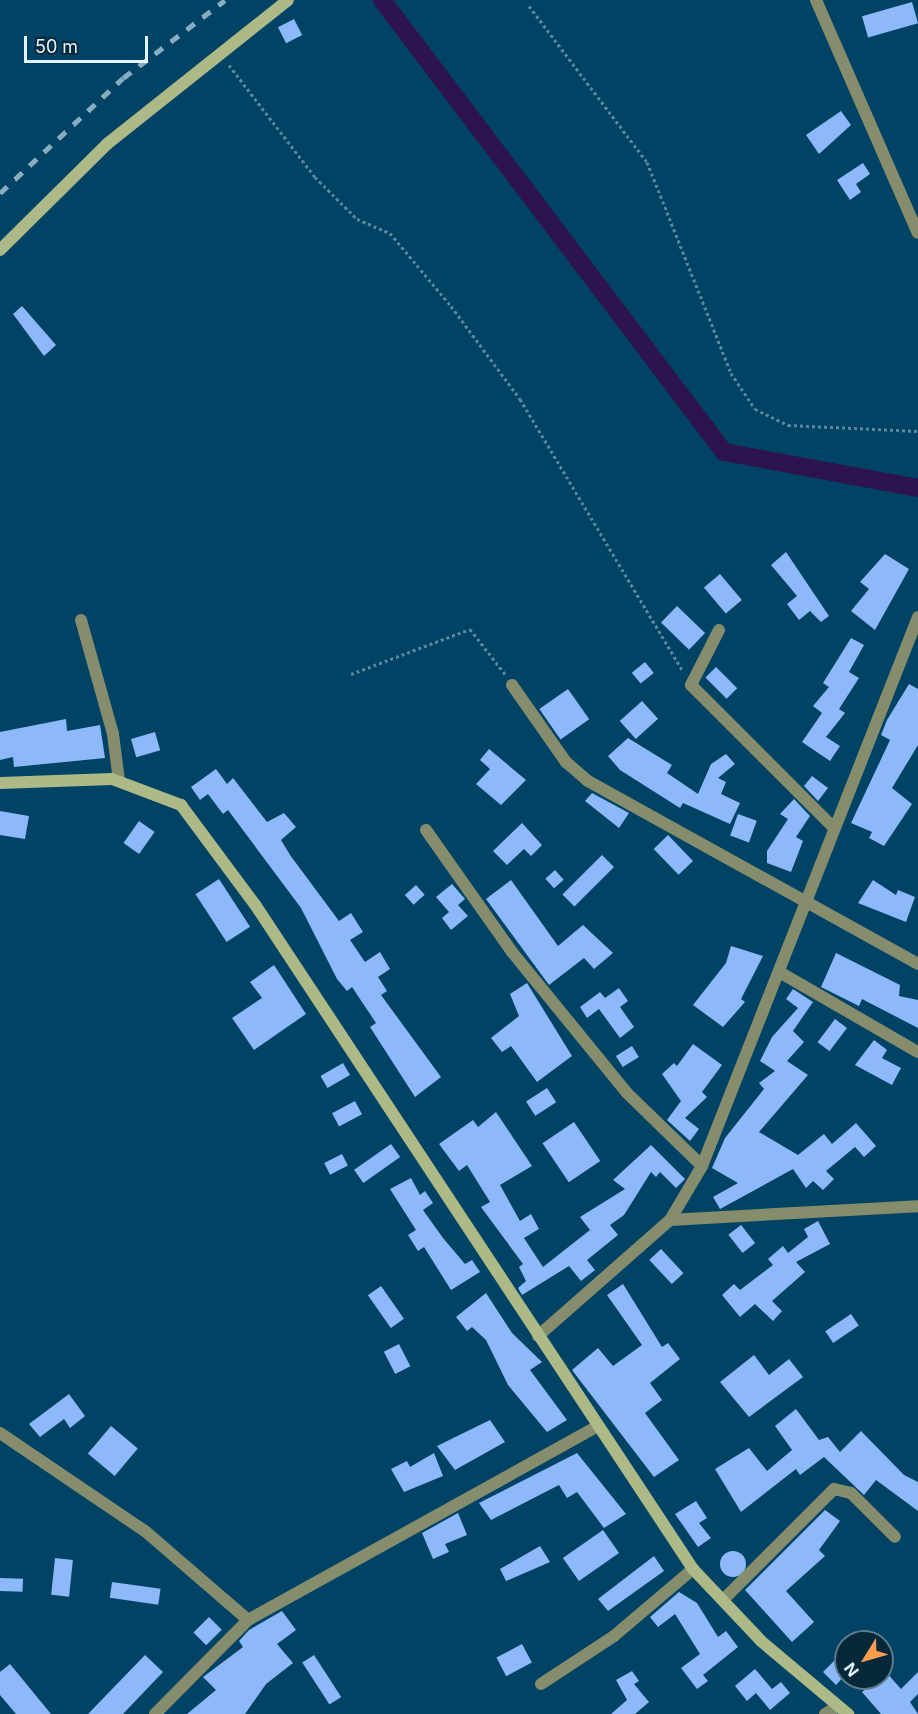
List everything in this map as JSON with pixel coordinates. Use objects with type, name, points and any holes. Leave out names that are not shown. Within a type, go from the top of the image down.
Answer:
[{"type":"street","points":[[0,250],[107,144],[222,55],[288,0]]},
{"type":"street","points":[[816,0],[918,233]]},
{"type":"street","points":[[538,1336],[670,1220],[702,1166],[811,900],[833,827],[918,617]]},
{"type":"street","points":[[81,620],[113,734],[119,781]]},
{"type":"street","points":[[719,630],[692,685],[833,827]]},
{"type":"street","points":[[512,685],[566,762],[588,781],[811,900],[918,964]]},
{"type":"street","points":[[0,783],[119,781],[181,805],[256,906],[596,1427],[693,1569],[723,1600],[843,1710]]},
{"type":"street","points":[[426,830],[512,952],[603,1064],[702,1166]]},
{"type":"street","points":[[781,973],[918,1052]]},
{"type":"street","points":[[670,1220],[918,1206]]},
{"type":"street","points":[[155,1714],[249,1620],[596,1427]]},
{"type":"street","points":[[0,1433],[145,1531],[249,1620]]},
{"type":"street","points":[[723,1600],[834,1489],[851,1493],[895,1537]]},
{"type":"street","points":[[541,1684],[614,1636],[693,1569]]},
{"type":"street","points":[[825,1714],[843,1710]]},
{"type":"path","points":[[529,6],[647,162],[731,373],[755,409],[788,425],[918,431]]},
{"type":"path","points":[[222,55],[315,177],[357,219],[390,233],[451,306],[520,399],[692,685]]},
{"type":"path","points":[[351,674],[470,629],[512,685]]},
{"type":"building","points":[[912,2],[918,23],[868,37],[862,16]]},
{"type":"building","points":[[294,19],[302,35],[286,43],[278,27]]},
{"type":"building","points":[[841,111],[851,125],[819,154],[806,135]]},
{"type":"building","points":[[863,163],[870,174],[856,184],[861,192],[850,200],[837,180]]},
{"type":"building","points":[[22,306],[56,345],[44,356],[13,314]]},
{"type":"building","points":[[786,552],[829,616],[821,622],[810,611],[799,620],[787,604],[797,596],[771,565]]},
{"type":"building","points":[[885,554],[909,569],[875,630],[851,611],[869,589],[860,582]]},
{"type":"building","points":[[720,574],[742,600],[726,614],[704,587]]},
{"type":"building","points":[[677,606],[705,633],[689,650],[661,623]]},
{"type":"building","points":[[851,638],[864,645],[849,672],[859,678],[839,709],[845,713],[826,737],[840,746],[830,761],[802,742],[822,713],[813,706],[829,687],[823,683]]},
{"type":"building","points":[[645,662],[654,673],[641,684],[632,673]]},
{"type":"building","points":[[716,667],[737,688],[727,699],[705,678]]},
{"type":"building","points":[[909,684],[918,689],[918,745],[892,788],[912,804],[884,846],[869,838],[872,832],[851,823],[890,740],[881,735],[887,720]]},
{"type":"building","points":[[568,689],[589,719],[561,739],[539,709]]},
{"type":"building","points":[[642,701],[658,719],[636,739],[620,721]]},
{"type":"building","points":[[66,719],[67,731],[100,725],[105,758],[14,767],[13,757],[0,760],[0,732]]},
{"type":"building","points":[[155,732],[160,750],[136,757],[131,739]]},
{"type":"building","points":[[628,738],[672,765],[667,773],[698,794],[711,764],[726,754],[735,764],[718,778],[726,782],[721,794],[740,803],[730,824],[683,803],[680,808],[620,770],[608,756]]},
{"type":"building","points":[[489,749],[526,780],[501,805],[476,784],[490,769],[480,760]]},
{"type":"building","points":[[216,769],[227,784],[233,778],[267,822],[284,813],[296,827],[281,840],[290,855],[339,921],[351,913],[363,932],[350,940],[365,962],[380,952],[390,969],[378,977],[387,991],[381,995],[441,1077],[415,1097],[370,1027],[376,1023],[352,987],[347,991],[337,979],[301,908],[228,810],[223,814],[208,794],[200,800],[191,787]]},
{"type":"building","points":[[812,776],[828,788],[818,801],[804,786]]},
{"type":"building","points":[[592,793],[629,813],[619,828],[585,801]]},
{"type":"building","points":[[794,799],[810,816],[796,837],[803,841],[791,872],[767,863],[767,851],[788,819],[780,814]]},
{"type":"building","points":[[0,811],[29,816],[25,839],[0,835]]},
{"type":"building","points":[[738,814],[757,821],[749,842],[730,836]]},
{"type":"building","points":[[139,821],[155,832],[139,854],[124,843]]},
{"type":"building","points":[[522,823],[542,845],[531,856],[524,849],[507,865],[493,851]]},
{"type":"building","points":[[668,835],[693,861],[679,875],[654,849]]},
{"type":"building","points":[[602,855],[614,867],[574,907],[562,895]]},
{"type":"building","points":[[555,870],[564,880],[554,888],[545,879]]},
{"type":"building","points":[[219,879],[250,927],[227,942],[196,894]]},
{"type":"building","points":[[511,880],[558,946],[583,925],[613,953],[594,969],[584,958],[549,985],[486,899]]},
{"type":"building","points":[[873,880],[896,895],[898,890],[915,897],[906,922],[858,903]]},
{"type":"building","points":[[452,884],[465,899],[458,905],[468,916],[451,930],[442,918],[449,912],[436,897]]},
{"type":"building","points":[[416,885],[425,895],[414,905],[405,895]]},
{"type":"building","points":[[731,946],[763,956],[741,999],[745,1002],[723,1027],[693,1005],[726,963]]},
{"type":"building","points":[[836,953],[900,985],[899,996],[918,1000],[918,1028],[862,999],[859,1006],[821,987]]},
{"type":"building","points":[[274,965],[306,1014],[254,1050],[232,1018],[262,998],[250,982]]},
{"type":"building","points":[[527,983],[572,1056],[537,1082],[511,1046],[502,1052],[491,1038],[519,1016],[510,994]]},
{"type":"building","points":[[619,988],[628,1001],[620,1007],[634,1027],[620,1038],[599,1009],[587,1018],[580,1007],[600,992],[605,998]]},
{"type":"building","points":[[793,989],[813,1002],[793,1031],[804,1042],[787,1061],[808,1075],[759,1132],[798,1155],[824,1134],[832,1144],[856,1123],[876,1146],[864,1157],[855,1147],[826,1171],[834,1179],[823,1190],[813,1181],[806,1188],[793,1169],[720,1209],[713,1197],[738,1183],[712,1168],[725,1138],[764,1089],[759,1083],[775,1071],[760,1061],[772,1037],[798,1008],[786,999]]},
{"type":"building","points":[[835,1019],[847,1028],[830,1051],[818,1042]]},
{"type":"building","points":[[874,1040],[887,1050],[882,1058],[901,1068],[892,1085],[855,1065]]},
{"type":"building","points":[[693,1044],[722,1065],[702,1092],[707,1097],[685,1118],[699,1129],[690,1141],[667,1120],[681,1101],[662,1074],[674,1063],[677,1066]]},
{"type":"building","points":[[632,1046],[639,1057],[623,1067],[616,1056]]},
{"type":"building","points":[[343,1063],[350,1075],[327,1088],[320,1076]]},
{"type":"building","points":[[547,1088],[556,1102],[535,1116],[526,1102]]},
{"type":"building","points":[[355,1101],[362,1114],[339,1126],[332,1113]]},
{"type":"building","points":[[496,1112],[532,1166],[500,1185],[520,1221],[531,1214],[539,1229],[524,1238],[543,1267],[590,1230],[580,1217],[625,1189],[613,1180],[651,1145],[685,1179],[676,1188],[660,1172],[656,1177],[651,1172],[624,1215],[610,1225],[618,1235],[587,1260],[595,1270],[581,1281],[569,1266],[522,1295],[518,1288],[526,1281],[519,1267],[523,1264],[481,1207],[490,1202],[467,1165],[459,1171],[439,1144],[473,1120],[478,1127]]},
{"type":"building","points":[[574,1122],[600,1161],[569,1182],[542,1143]]},
{"type":"building","points":[[391,1144],[400,1157],[363,1183],[354,1170]]},
{"type":"building","points":[[342,1154],[348,1166],[330,1175],[324,1163]]},
{"type":"building","points":[[411,1178],[420,1195],[425,1191],[433,1203],[423,1210],[443,1238],[465,1264],[472,1260],[480,1272],[451,1290],[424,1247],[418,1251],[408,1235],[416,1230],[390,1189]]},
{"type":"building","points":[[818,1221],[830,1244],[796,1262],[805,1272],[772,1301],[782,1311],[773,1321],[755,1304],[740,1317],[722,1295],[734,1284],[740,1290],[773,1265],[768,1259],[783,1246],[788,1253],[808,1237],[804,1229]]},
{"type":"building","points":[[741,1225],[755,1243],[743,1253],[728,1235]]},
{"type":"building","points":[[661,1249],[684,1273],[672,1284],[649,1260]]},
{"type":"building","points":[[623,1284],[662,1347],[668,1343],[680,1359],[650,1383],[662,1400],[645,1413],[679,1460],[654,1477],[572,1370],[598,1348],[613,1366],[642,1345],[607,1295]]},
{"type":"building","points":[[381,1286],[404,1319],[391,1328],[368,1295]]},
{"type":"building","points":[[486,1293],[512,1333],[542,1362],[530,1370],[567,1420],[547,1432],[508,1385],[486,1340],[472,1327],[467,1331],[456,1317]]},
{"type":"building","points":[[851,1314],[859,1326],[833,1343],[825,1331]]},
{"type":"building","points":[[399,1344],[410,1366],[395,1374],[384,1352]]},
{"type":"building","points":[[754,1355],[769,1375],[789,1359],[803,1377],[749,1417],[720,1382]]},
{"type":"building","points":[[69,1394],[85,1416],[70,1428],[64,1419],[40,1437],[29,1424]]},
{"type":"building","points":[[796,1409],[819,1440],[828,1437],[840,1452],[861,1431],[904,1475],[918,1482],[918,1511],[876,1480],[864,1495],[824,1457],[800,1475],[796,1469],[741,1512],[715,1469],[749,1448],[767,1471],[792,1450],[775,1426]]},
{"type":"building","points":[[490,1420],[505,1442],[455,1470],[437,1446]]},
{"type":"building","points":[[111,1426],[138,1448],[115,1476],[88,1454]]},
{"type":"building","points":[[434,1453],[443,1476],[404,1492],[391,1469],[407,1461],[410,1467]]},
{"type":"building","points":[[577,1453],[626,1514],[604,1528],[577,1492],[567,1498],[559,1485],[491,1520],[479,1503]]},
{"type":"building","points":[[696,1501],[707,1518],[699,1523],[711,1538],[698,1547],[675,1514]]},
{"type":"building","points":[[825,1510],[840,1521],[819,1550],[825,1556],[786,1591],[814,1622],[792,1642],[745,1590]]},
{"type":"building","points":[[458,1513],[467,1535],[445,1544],[449,1552],[433,1559],[422,1533]]},
{"type":"building","points":[[603,1530],[619,1553],[579,1581],[563,1558]]},
{"type":"building","points":[[540,1546],[550,1562],[506,1581],[500,1569]]},
{"type":"building","points":[[733,1551],[742,1555],[746,1564],[742,1573],[733,1577],[724,1573],[720,1564],[724,1555]]},
{"type":"building","points":[[654,1556],[664,1571],[608,1611],[598,1599]]},
{"type":"building","points":[[55,1558],[73,1560],[69,1597],[51,1595]]},
{"type":"building","points":[[0,1578],[23,1579],[23,1592],[0,1591]]},
{"type":"building","points":[[112,1582],[161,1589],[158,1605],[110,1598]]},
{"type":"building","points":[[679,1592],[697,1603],[718,1637],[726,1631],[738,1647],[703,1675],[708,1681],[697,1689],[681,1668],[700,1654],[675,1614],[658,1627],[650,1617]]},
{"type":"building","points":[[282,1611],[296,1630],[277,1644],[293,1663],[266,1684],[245,1714],[187,1714],[216,1690],[203,1677],[243,1647],[239,1641],[249,1630]]},
{"type":"building","points":[[209,1617],[222,1630],[206,1645],[193,1633]]},
{"type":"building","points":[[522,1644],[532,1663],[506,1676],[496,1658]]},
{"type":"building","points":[[145,1655],[163,1672],[123,1714],[88,1714]]},
{"type":"building","points":[[314,1655],[341,1697],[329,1705],[302,1663]]},
{"type":"building","points":[[834,1661],[834,1683],[823,1672]]},
{"type":"building","points":[[10,1664],[51,1714],[16,1714],[0,1695],[0,1672]]},
{"type":"building","points":[[755,1669],[772,1689],[781,1682],[790,1693],[770,1710],[756,1693],[747,1701],[735,1686]]},
{"type":"building","points":[[632,1671],[639,1681],[634,1684],[649,1702],[635,1714],[611,1714],[627,1700],[616,1680]]},
{"type":"building","points":[[918,1672],[918,1694],[910,1702],[918,1714],[881,1714],[862,1692],[864,1690],[894,1690],[894,1681],[901,1689]]},
{"type":"waterway","points":[[382,0],[724,452],[918,488]]},
{"type":"railway","points":[[0,193],[123,78],[225,0]]}]
